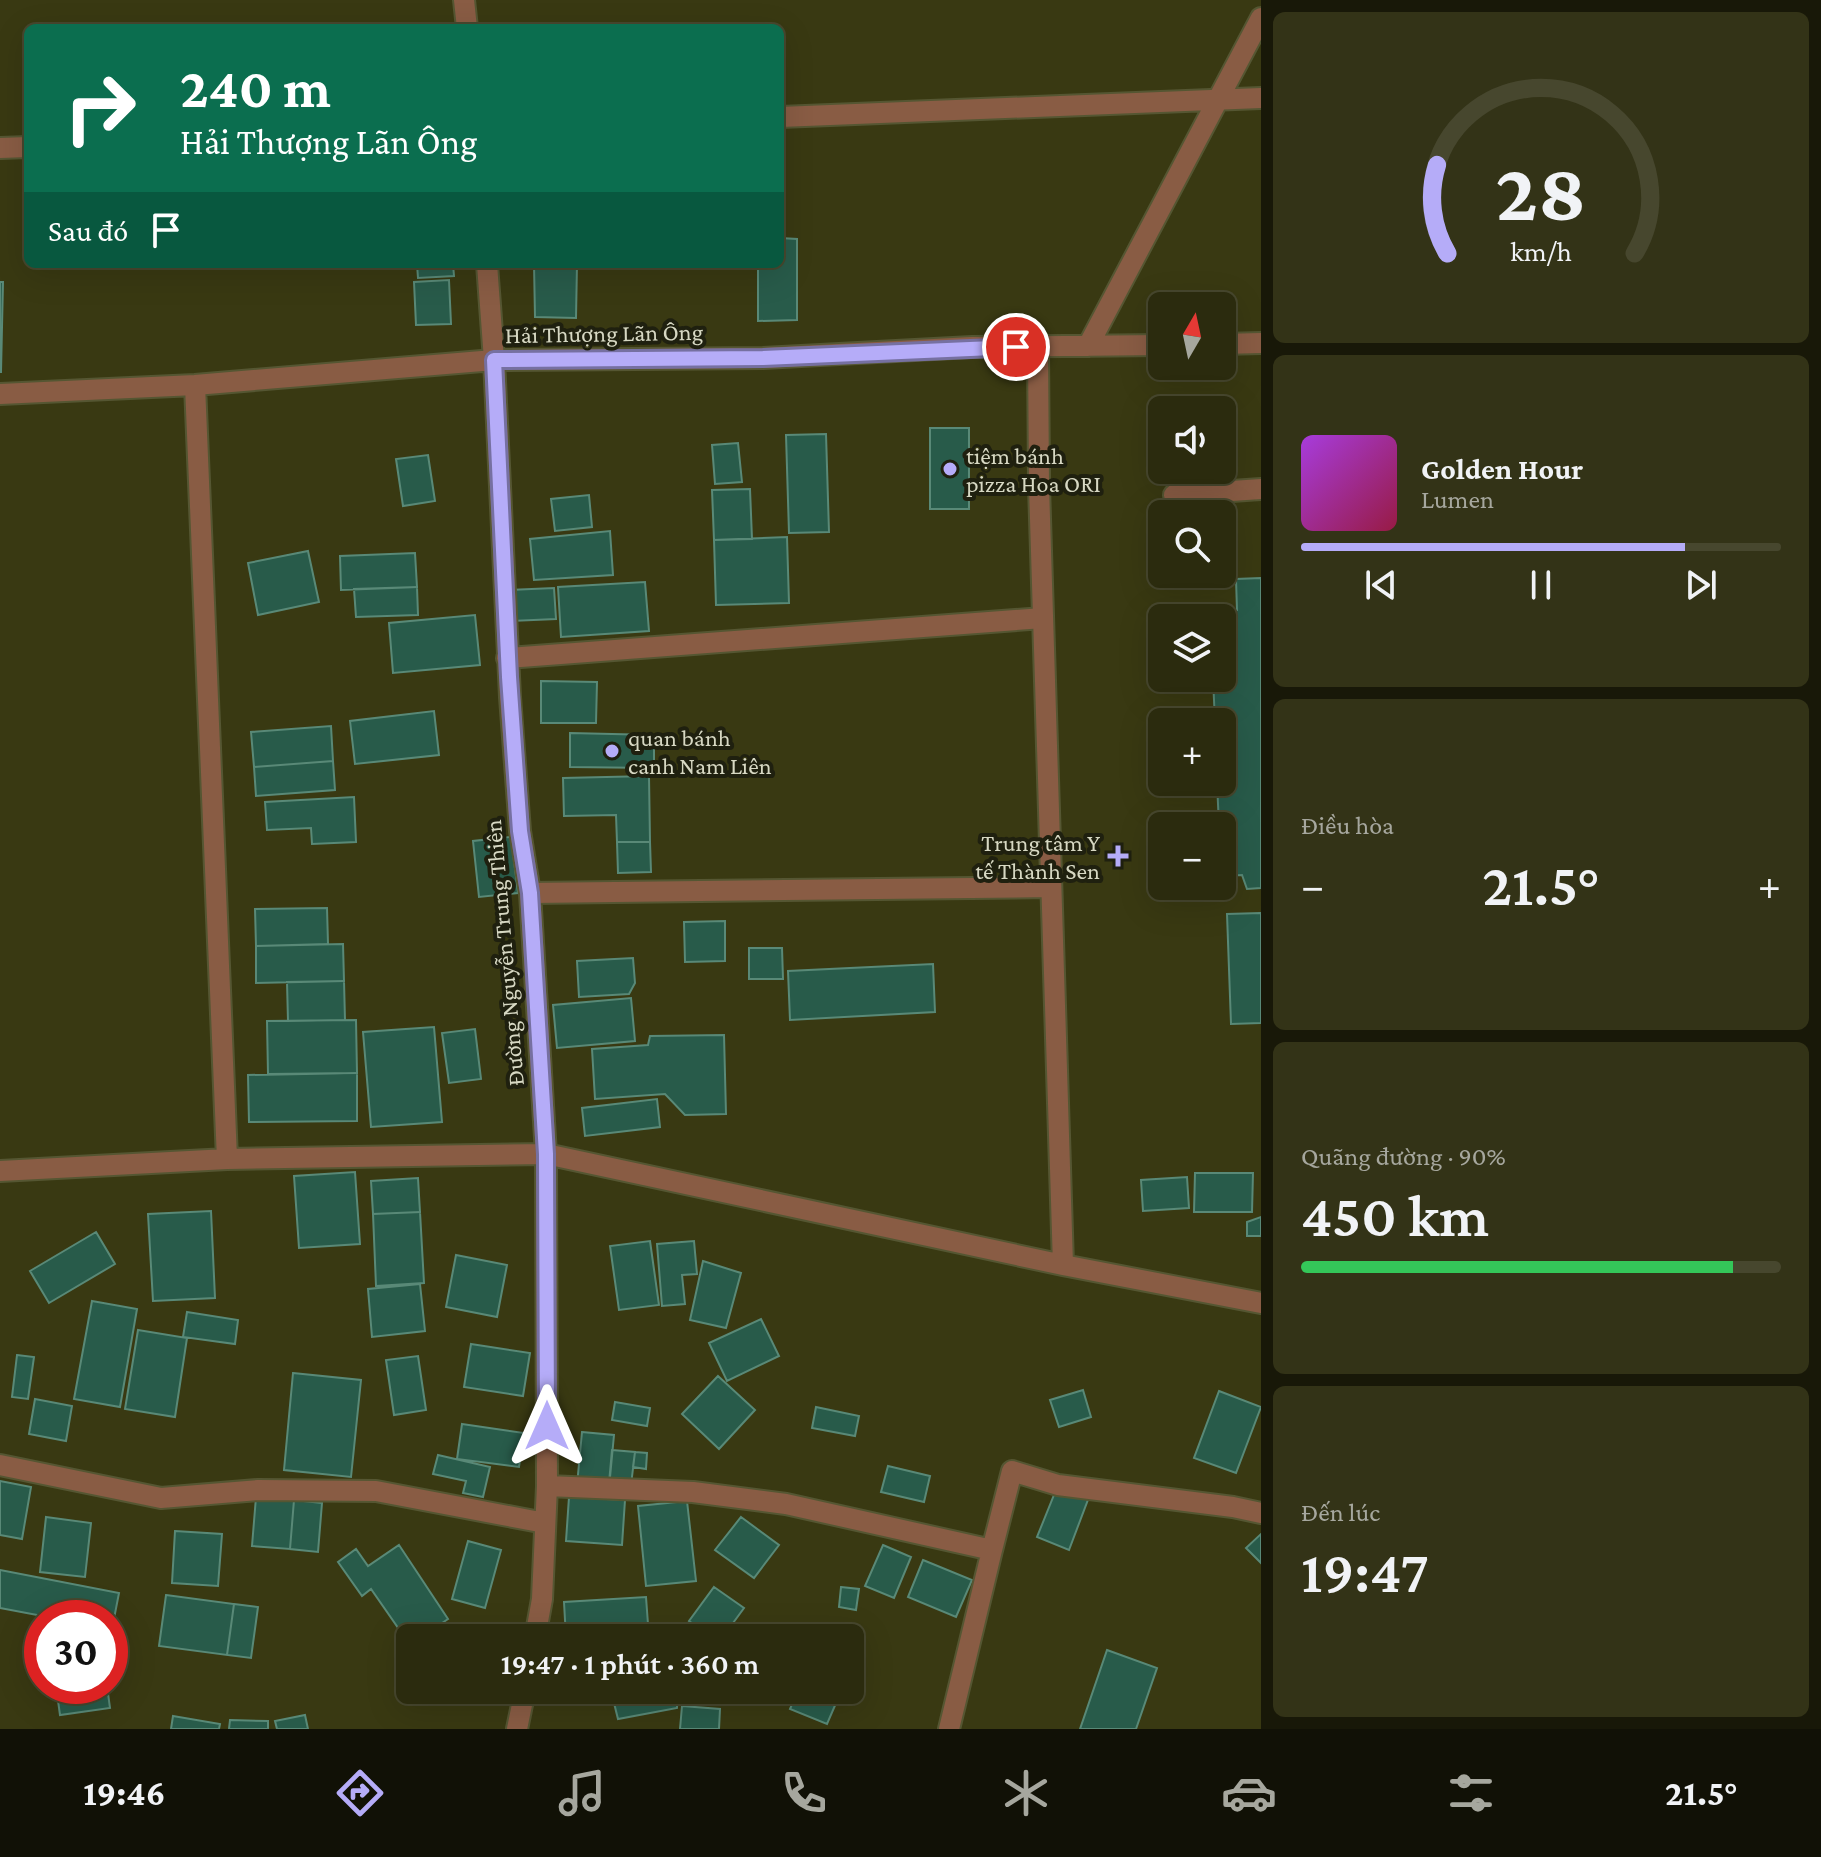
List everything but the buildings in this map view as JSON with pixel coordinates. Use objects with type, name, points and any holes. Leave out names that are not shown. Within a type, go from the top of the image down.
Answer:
[{"type":"street","points":[[464,0],[467,24]]},
{"type":"street","points":[[1088,346],[1261,18]]},
{"type":"street","points":[[784,117],[1261,98]]},
{"type":"street","points":[[0,148],[24,147]]},
{"type":"street","name":"Đường Nguyễn Trung Thiên","points":[[487,268],[507,658],[520,831],[530,893],[546,1154],[547,1486],[542,1599],[538,1624]]},
{"type":"street","points":[[1236,344],[1261,343]]},
{"type":"street","name":"Hải Thượng Lãn Ông","points":[[0,394],[195,385],[494,360],[763,358],[972,347],[1148,345]]},
{"type":"street","points":[[1038,347],[1063,1265]]},
{"type":"street","points":[[195,385],[227,1159]]},
{"type":"street","points":[[1174,495],[1261,489]]},
{"type":"street","points":[[507,658],[1043,618]]},
{"type":"street","points":[[530,893],[1051,887]]},
{"type":"street","points":[[0,1171],[227,1159],[546,1154],[1063,1265],[1261,1303]]},
{"type":"street","points":[[0,1465],[161,1498],[258,1490],[376,1491],[545,1523]]},
{"type":"street","points":[[949,1729],[1012,1471],[1058,1485],[1261,1513]]},
{"type":"street","points":[[547,1486],[693,1492],[786,1504],[992,1550]]},
{"type":"street","points":[[517,1729],[522,1704]]},
{"type":"place","name":"tiệm bánh pizza Hoa ORI","points":[[950,469]]},
{"type":"place","name":"quan bánh canh Nam Liên","points":[[612,751]]},
{"type":"place","name":"Trung tâm Y tế Thành Sen","points":[[1118,856]]},
{"type":"route","points":[[547,1426],[546,1154],[530,893],[520,831],[509,677],[494,360],[763,358],[1016,347]]}]
